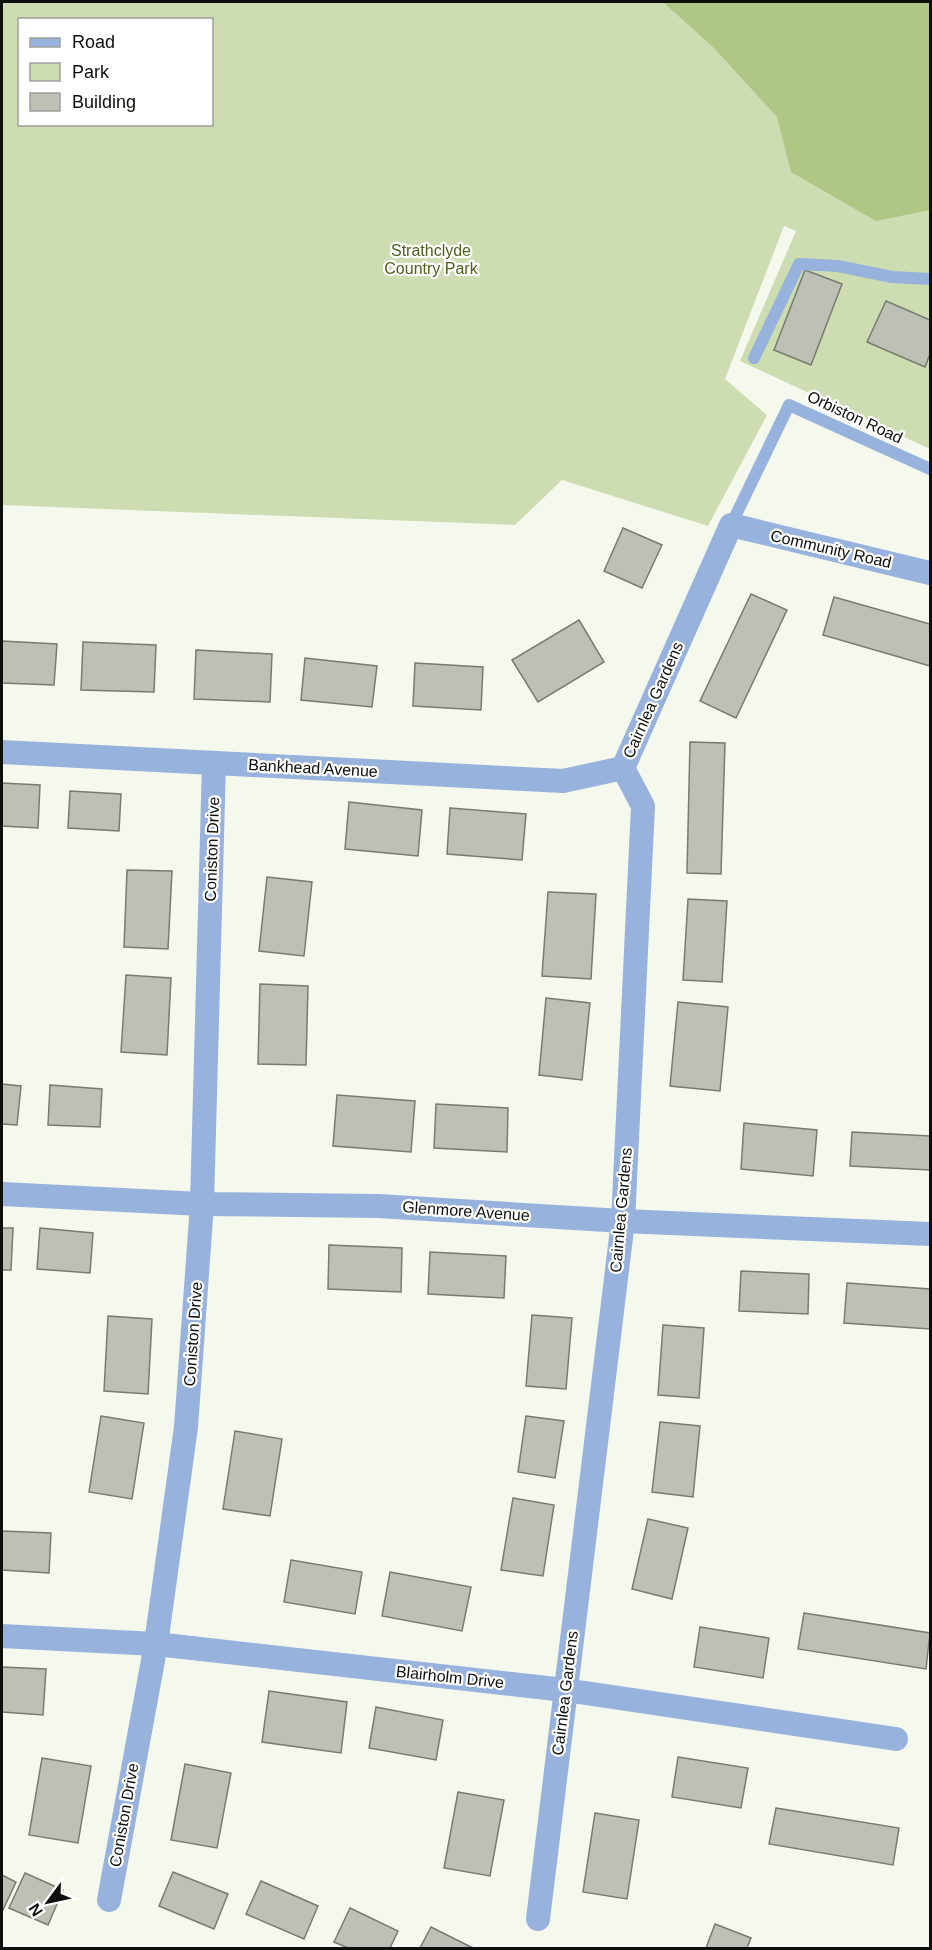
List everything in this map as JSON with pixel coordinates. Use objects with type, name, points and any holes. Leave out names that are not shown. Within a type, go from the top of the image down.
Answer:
[{"type":"street","name":"Community Road","points":[[731,525],[930,573]]},
{"type":"street","name":"Cairnlea Gardens","points":[[538,1919],[622,1221],[643,806],[623,768],[731,525]]},
{"type":"street","name":"Bankhead Avenue","points":[[2,752],[563,781],[623,768]]},
{"type":"street","name":"Coniston Drive","points":[[109,1900],[156,1644],[186,1427],[202,1204],[214,763]]},
{"type":"street","name":"Glenmore Avenue","points":[[2,1194],[202,1204],[378,1206],[622,1221],[930,1234]]},
{"type":"street","name":"Blairholm Drive","points":[[2,1636],[156,1644],[566,1690],[896,1739]]},
{"type":"lane","points":[[754,358],[799,264],[838,266],[892,277],[930,279]]},
{"type":"lane","name":"Orbiston Road","points":[[731,525],[789,405],[930,469]]},
{"type":"green space","name":"Strathclyde Country Park","points":[[2,2],[930,2],[930,449],[740,361],[796,231],[784,226],[725,379],[767,415],[708,526],[562,480],[515,525],[2,505]]},
{"type":"green space","points":[[663,2],[930,2],[930,210],[876,221],[791,172],[777,117],[714,48]]},
{"type":"building","points":[[805,270],[842,284],[811,365],[774,350]]},
{"type":"building","points":[[886,301],[930,320],[930,354],[925,367],[867,342]]},
{"type":"building","points":[[623,528],[662,545],[642,588],[604,571]]},
{"type":"building","points":[[751,594],[787,610],[736,718],[700,701]]},
{"type":"building","points":[[834,597],[930,624],[930,666],[823,635]]},
{"type":"building","points":[[579,620],[604,662],[538,702],[512,660]]},
{"type":"building","points":[[2,641],[57,644],[54,685],[2,683]]},
{"type":"building","points":[[83,642],[156,645],[154,692],[81,690]]},
{"type":"building","points":[[196,650],[272,654],[270,702],[194,699]]},
{"type":"building","points":[[305,658],[377,666],[372,707],[301,700]]},
{"type":"building","points":[[415,663],[483,667],[481,710],[413,706]]},
{"type":"building","points":[[690,742],[725,743],[721,874],[687,873]]},
{"type":"building","points":[[2,783],[40,785],[38,828],[2,826]]},
{"type":"building","points":[[70,791],[121,794],[119,831],[68,828]]},
{"type":"building","points":[[349,802],[422,810],[418,856],[345,849]]},
{"type":"building","points":[[450,808],[526,814],[522,860],[447,854]]},
{"type":"building","points":[[127,870],[172,871],[168,949],[124,947]]},
{"type":"building","points":[[267,877],[312,882],[304,956],[259,951]]},
{"type":"building","points":[[548,892],[596,894],[591,979],[542,976]]},
{"type":"building","points":[[688,899],[727,901],[722,982],[683,980]]},
{"type":"building","points":[[126,975],[171,978],[167,1055],[121,1052]]},
{"type":"building","points":[[260,984],[308,986],[306,1065],[258,1064]]},
{"type":"building","points":[[546,998],[590,1003],[582,1080],[539,1075]]},
{"type":"building","points":[[678,1002],[728,1007],[720,1091],[670,1086]]},
{"type":"building","points":[[2,1084],[21,1086],[17,1125],[2,1124]]},
{"type":"building","points":[[50,1085],[102,1089],[100,1127],[48,1125]]},
{"type":"building","points":[[337,1095],[415,1101],[411,1152],[333,1146]]},
{"type":"building","points":[[436,1104],[508,1108],[507,1152],[434,1148]]},
{"type":"building","points":[[744,1123],[817,1130],[813,1176],[741,1169]]},
{"type":"building","points":[[852,1132],[930,1136],[930,1170],[850,1166]]},
{"type":"building","points":[[2,1228],[13,1228],[11,1270],[2,1270]]},
{"type":"building","points":[[40,1228],[93,1233],[90,1273],[37,1269]]},
{"type":"building","points":[[329,1245],[402,1248],[401,1292],[328,1289]]},
{"type":"building","points":[[430,1252],[506,1256],[504,1298],[428,1294]]},
{"type":"building","points":[[741,1271],[809,1274],[808,1314],[739,1311]]},
{"type":"building","points":[[847,1283],[930,1289],[930,1329],[844,1323]]},
{"type":"building","points":[[532,1315],[572,1318],[566,1389],[526,1386]]},
{"type":"building","points":[[108,1316],[152,1319],[148,1394],[104,1391]]},
{"type":"building","points":[[663,1325],[704,1328],[699,1398],[658,1395]]},
{"type":"building","points":[[101,1416],[144,1423],[132,1499],[89,1492]]},
{"type":"building","points":[[526,1416],[564,1421],[555,1478],[518,1472]]},
{"type":"building","points":[[660,1422],[700,1426],[693,1497],[652,1492]]},
{"type":"building","points":[[235,1431],[282,1439],[270,1516],[223,1509]]},
{"type":"building","points":[[513,1498],[554,1505],[543,1576],[501,1570]]},
{"type":"building","points":[[648,1519],[688,1528],[672,1599],[632,1589]]},
{"type":"building","points":[[2,1531],[51,1533],[49,1573],[2,1570]]},
{"type":"building","points":[[291,1560],[362,1572],[355,1614],[284,1602]]},
{"type":"building","points":[[390,1572],[471,1587],[462,1631],[382,1616]]},
{"type":"building","points":[[804,1613],[930,1633],[926,1669],[798,1649]]},
{"type":"building","points":[[700,1627],[769,1638],[763,1678],[694,1667]]},
{"type":"building","points":[[2,1667],[46,1669],[43,1715],[2,1712]]},
{"type":"building","points":[[269,1691],[347,1702],[341,1753],[262,1742]]},
{"type":"building","points":[[376,1707],[443,1720],[436,1760],[369,1748]]},
{"type":"building","points":[[678,1757],[748,1768],[741,1808],[672,1797]]},
{"type":"building","points":[[42,1758],[91,1766],[78,1843],[29,1835]]},
{"type":"building","points":[[185,1764],[231,1773],[217,1848],[171,1840]]},
{"type":"building","points":[[458,1792],[504,1800],[490,1876],[444,1868]]},
{"type":"building","points":[[776,1808],[899,1828],[893,1865],[769,1844]]},
{"type":"building","points":[[595,1813],[639,1820],[627,1899],[583,1892]]},
{"type":"building","points":[[173,1872],[228,1894],[214,1929],[159,1906]]},
{"type":"building","points":[[25,1873],[63,1890],[48,1925],[9,1908]]},
{"type":"building","points":[[2,1875],[16,1882],[2,1912]]},
{"type":"building","points":[[261,1881],[318,1906],[304,1939],[246,1914]]},
{"type":"building","points":[[350,1908],[398,1931],[390,1948],[348,1948],[334,1942]]},
{"type":"building","points":[[715,1924],[751,1938],[747,1948],[706,1948]]},
{"type":"building","points":[[431,1927],[473,1948],[420,1948]]}]
